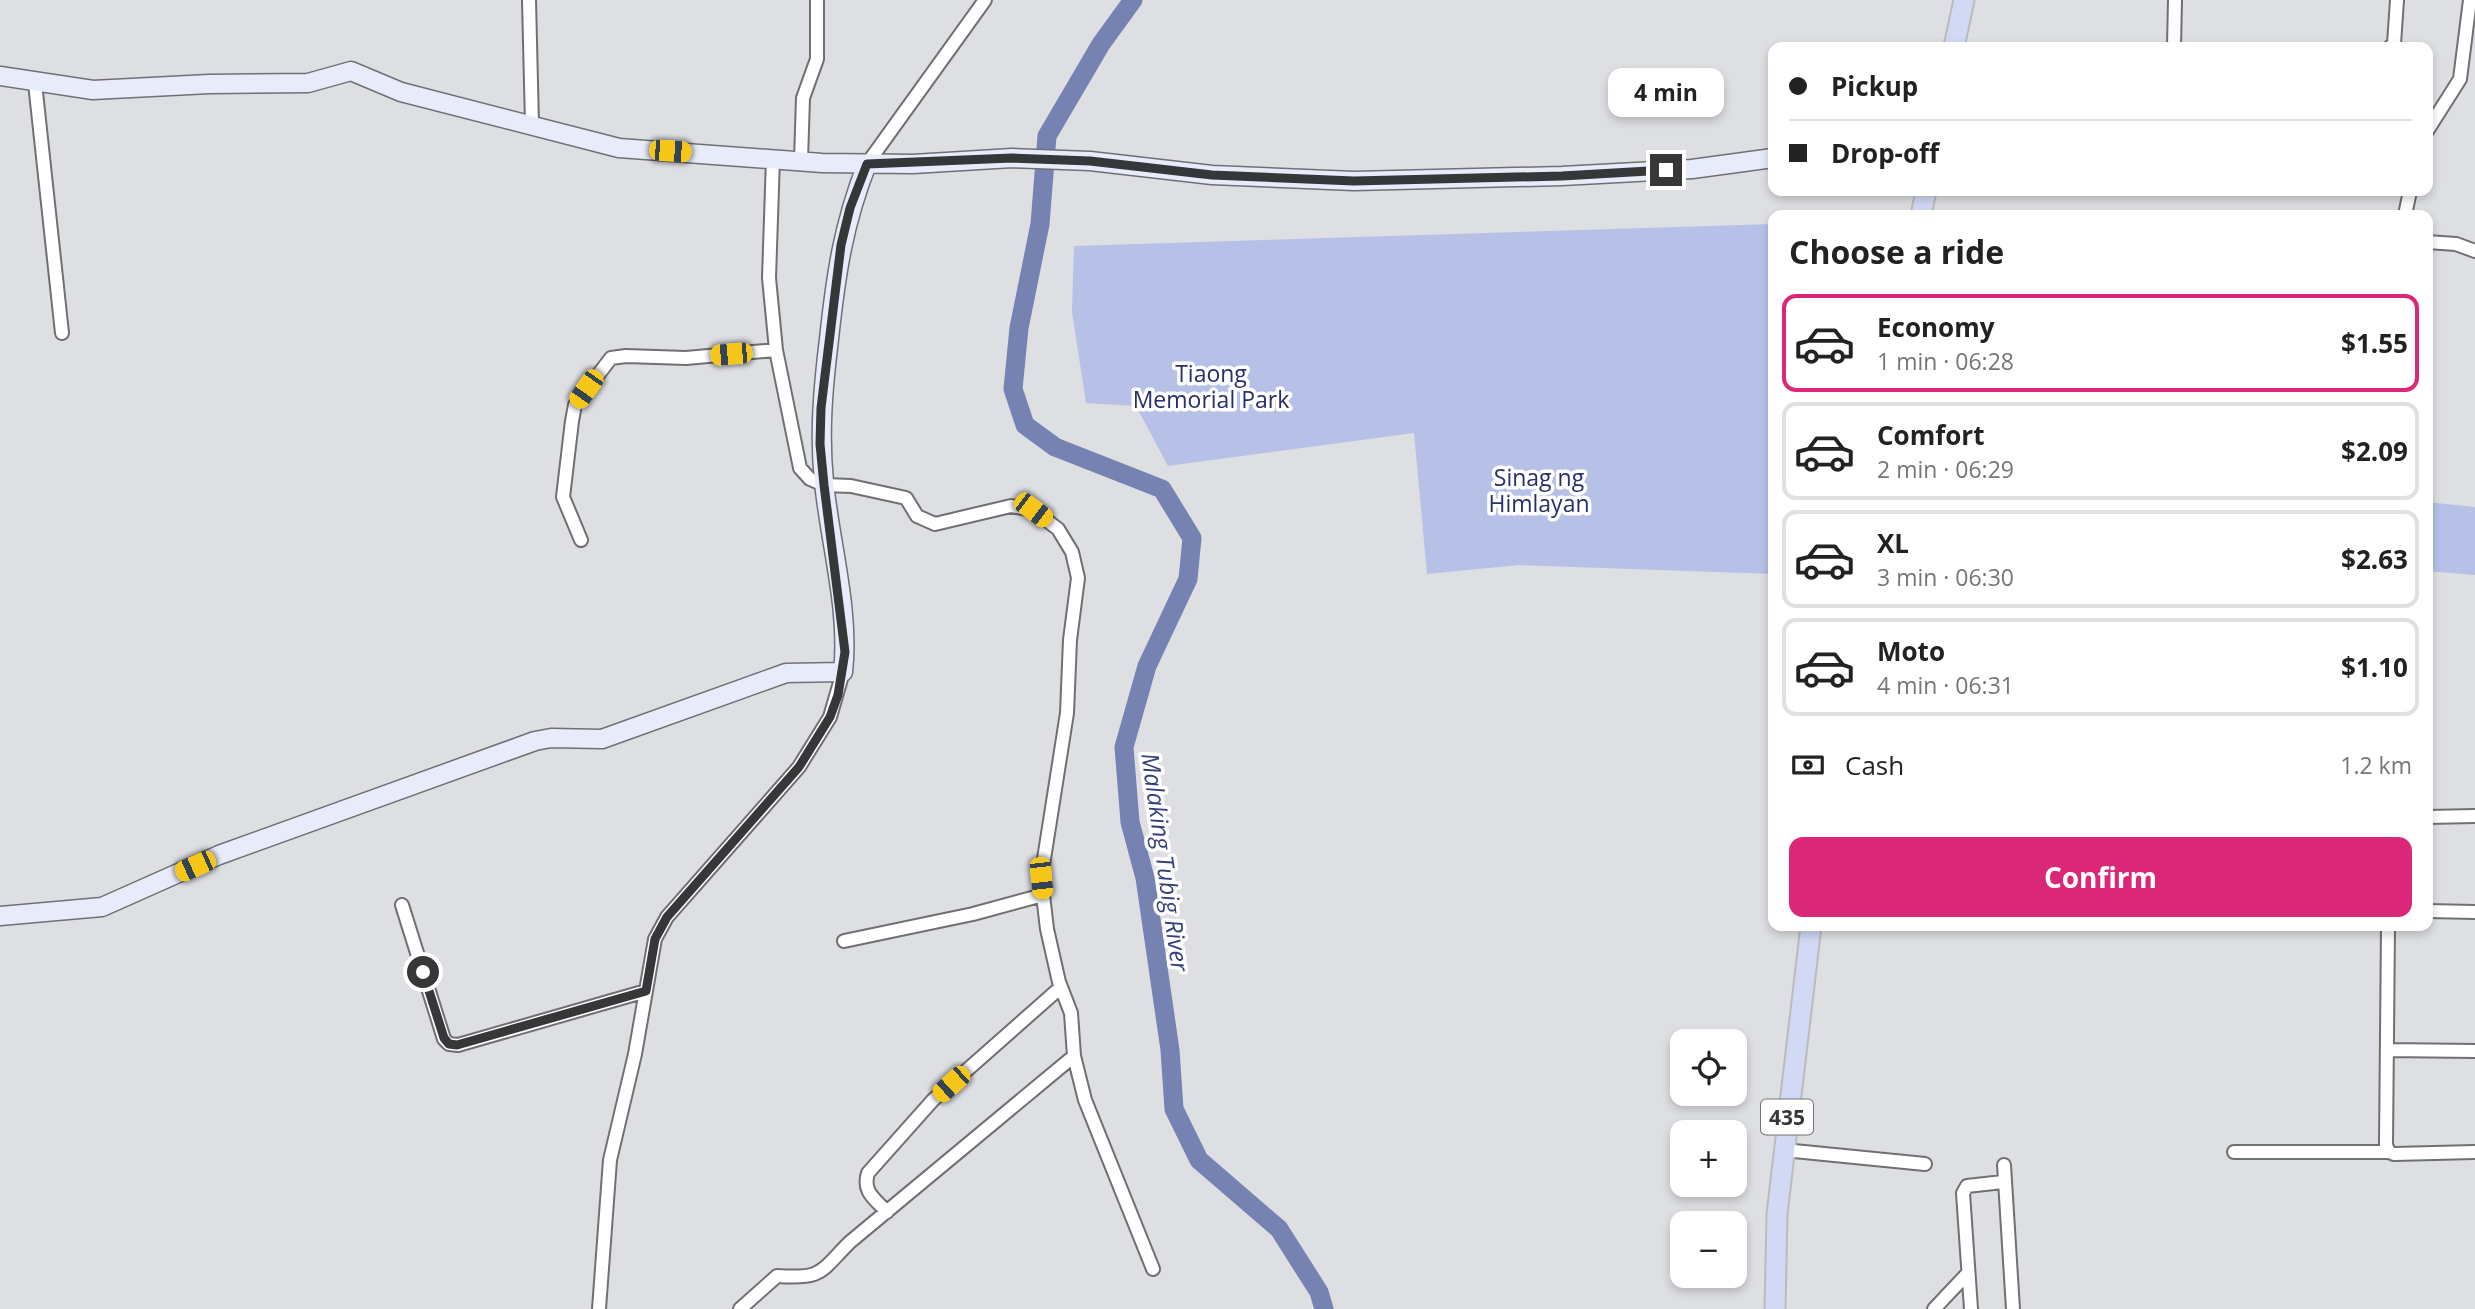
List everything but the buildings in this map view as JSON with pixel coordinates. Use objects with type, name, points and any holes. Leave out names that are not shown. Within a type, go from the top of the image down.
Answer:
[{"type":"main road","points":[[1955,42],[1964,0]]},
{"type":"main road","name":"435","points":[[1775,1309],[1777,1214],[1810,931]]},
{"type":"street","points":[[529,0],[532,124]]},
{"type":"street","points":[[801,160],[803,98],[817,59],[817,0]]},
{"type":"street","points":[[599,1309],[610,1160],[635,1054],[655,939],[667,917],[799,767],[830,717],[843,672],[844,628],[820,444],[821,408],[835,289],[850,208],[867,164],[985,0]]},
{"type":"street","points":[[2174,42],[2175,0]]},
{"type":"street","points":[[2392,42],[2397,0]]},
{"type":"street","points":[[2433,122],[2460,79],[2470,0]]},
{"type":"street","points":[[0,76],[82,90],[308,83],[351,71],[401,92],[619,148],[867,164],[1012,158],[1090,161],[1212,175],[1354,181],[1575,176],[1692,169],[1768,159]]},
{"type":"street","points":[[35,83],[62,334]]},
{"type":"street","points":[[772,158],[769,278],[776,350],[800,468],[810,479],[824,485],[851,486],[906,498],[917,516],[935,524],[1011,506],[1033,510],[1058,529],[1072,552],[1078,578],[1070,640],[1067,713],[1041,878],[1047,929],[1061,987],[1071,1013],[1074,1056],[1085,1100],[1153,1269]]},
{"type":"street","points":[[2433,242],[2456,244],[2475,251]]},
{"type":"street","points":[[581,540],[563,497],[572,421],[575,405],[611,358],[686,358],[776,350]]},
{"type":"street","points":[[0,916],[102,907],[219,855],[535,741],[551,738],[602,739],[786,673],[843,672]]},
{"type":"street","points":[[2433,817],[2475,816]]},
{"type":"street","points":[[844,941],[973,914],[1043,894]]},
{"type":"street","points":[[402,905],[444,1038],[449,1044],[457,1045],[522,1028],[646,991]]},
{"type":"street","points":[[2433,911],[2475,912]]},
{"type":"street","points":[[2388,931],[2386,1145],[2389,1152]]},
{"type":"street","points":[[887,1212],[866,1191],[868,1173],[933,1100],[1061,987]]},
{"type":"street","points":[[2387,1050],[2475,1051]]},
{"type":"street","points":[[740,1309],[777,1276],[806,1278],[819,1274],[850,1242],[1074,1056]]},
{"type":"street","points":[[1784,1150],[1925,1164]]},
{"type":"street","points":[[2234,1152],[2475,1153]]},
{"type":"street","points":[[2004,1165],[2012,1309]]},
{"type":"street","points":[[1971,1309],[1965,1188],[2003,1182]]},
{"type":"street","points":[[1934,1309],[1968,1273]]},
{"type":"green space","points":[[1768,224],[1768,574],[1520,565],[1427,574],[1414,433],[1168,466],[1136,406],[1086,403],[1072,312],[1074,246]]},
{"type":"green space","points":[[2433,503],[2475,507],[2475,575],[2433,572]]},
{"type":"waterway","name":"Malaking Tubig River","points":[[1133,0],[1101,44],[1047,136],[1040,224],[1019,328],[1013,389],[1025,425],[1055,447],[1162,489],[1192,538],[1188,579],[1147,666],[1124,747],[1130,822],[1145,878],[1170,1050],[1174,1109],[1199,1160],[1279,1229],[1319,1292],[1324,1309]]},
{"type":"route","points":[[423,972],[444,1038],[449,1044],[457,1045],[646,991],[655,939],[667,917],[799,767],[830,717],[838,695],[845,652],[824,485],[820,444],[821,408],[841,245],[850,208],[867,164],[1012,158],[1090,161],[1212,175],[1354,181],[1562,176],[1666,170]]},
{"type":"park label","name":"Tiaong Memorial Park","points":[[1211,386]]},
{"type":"park label","name":"Sinag ng Himlayan","points":[[1539,490]]}]
